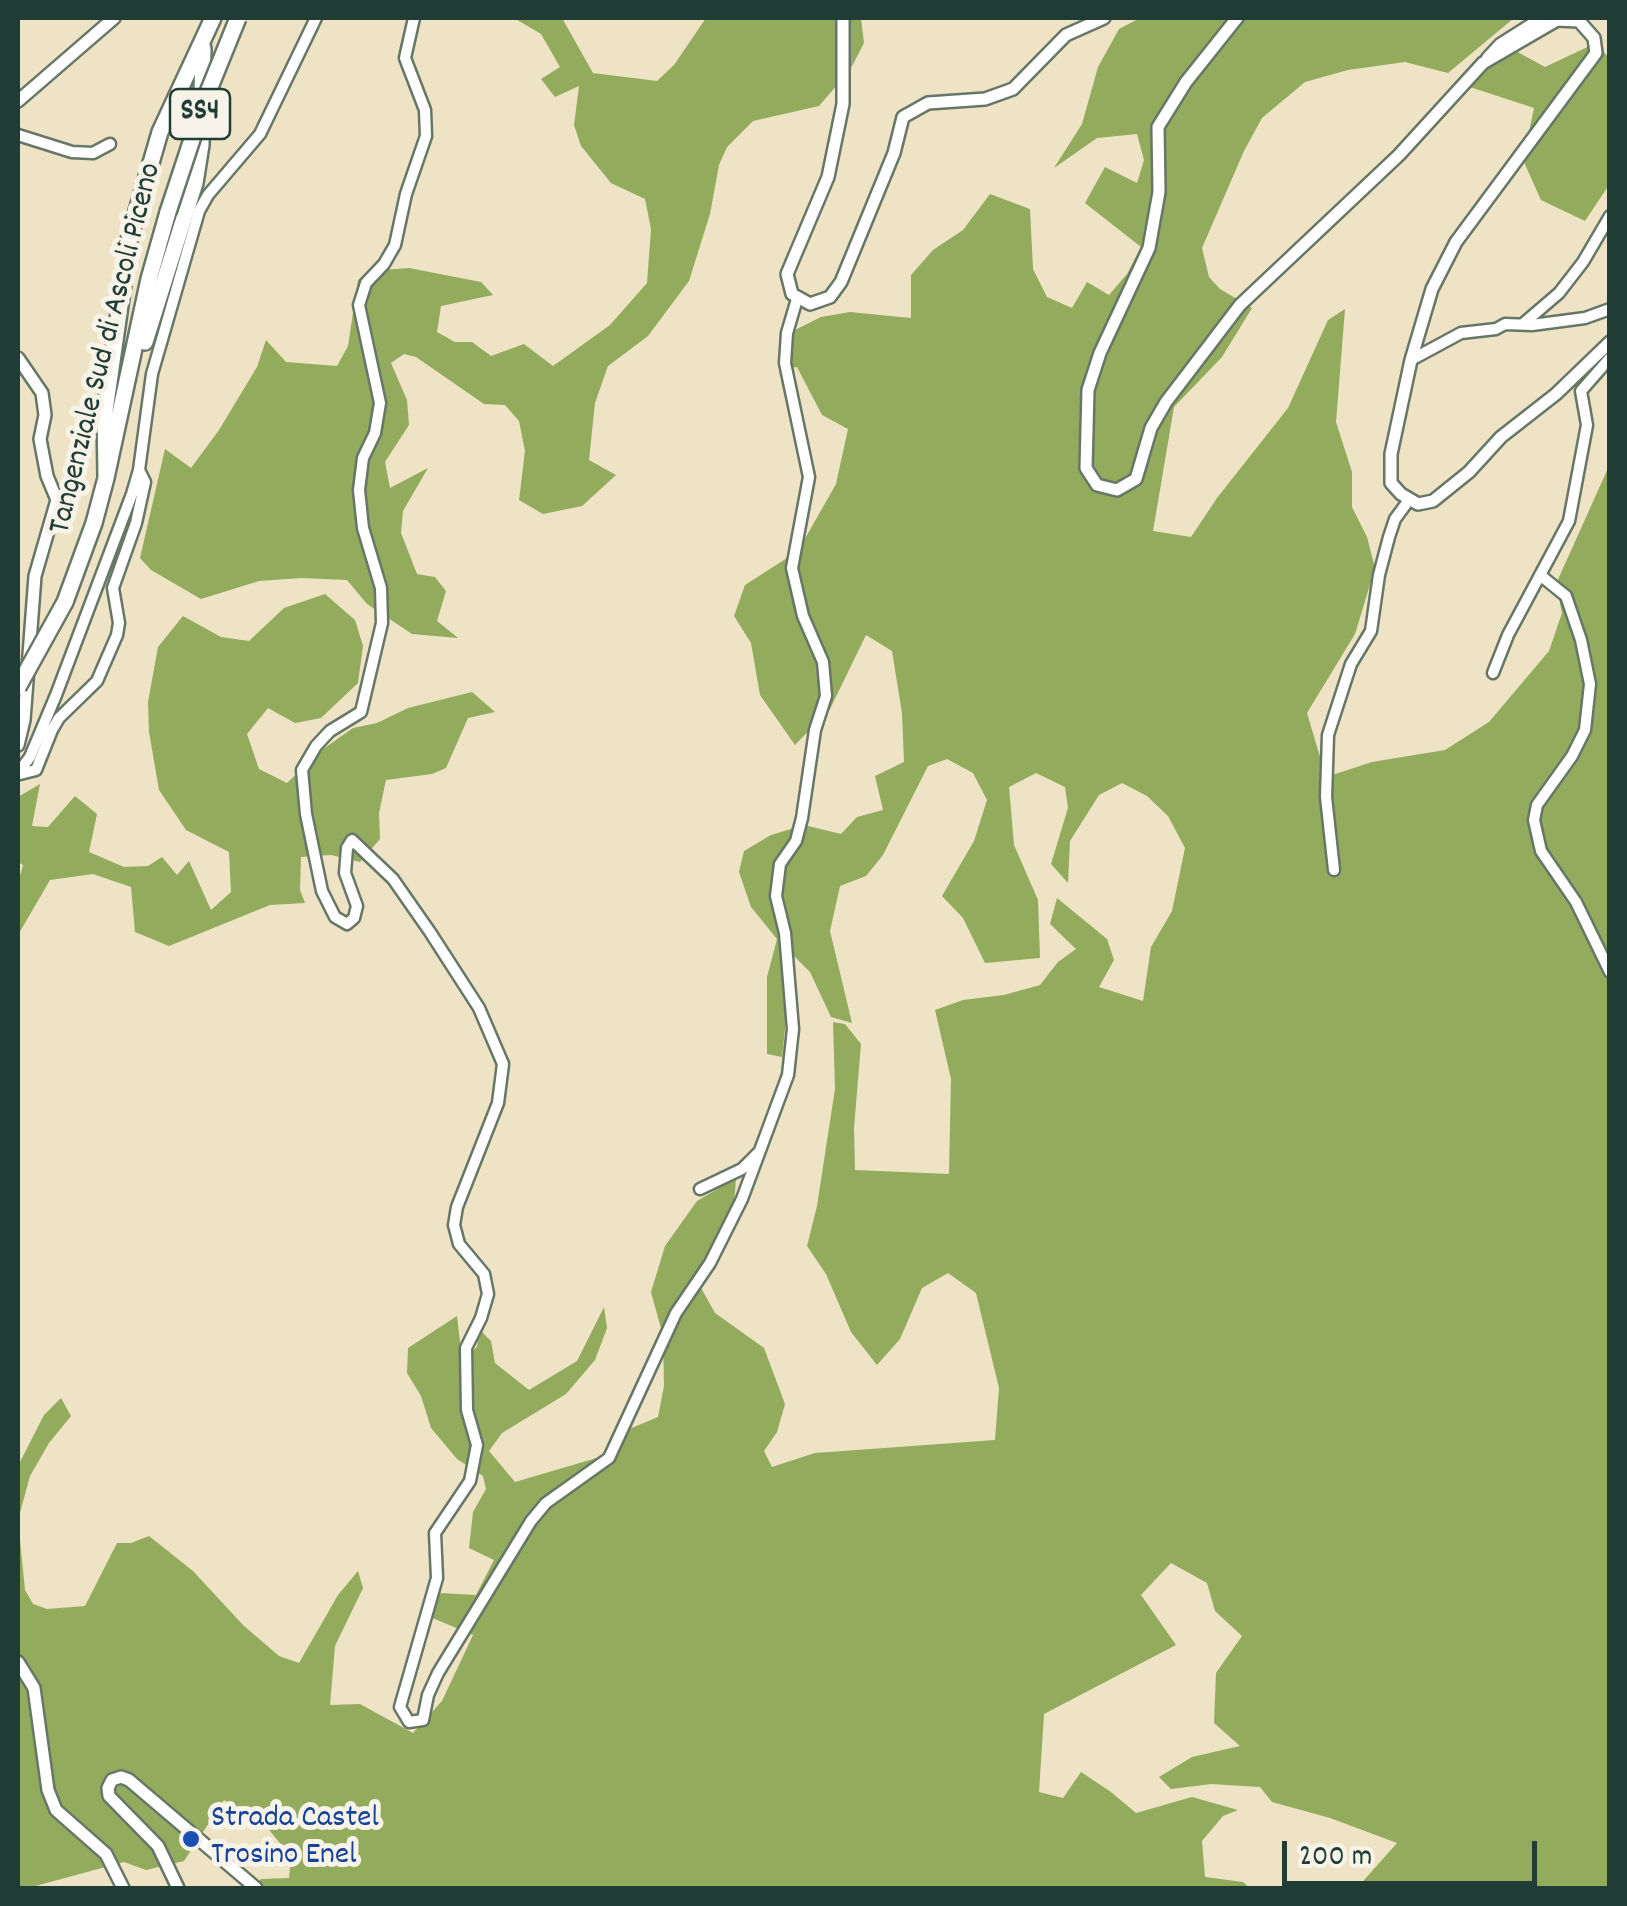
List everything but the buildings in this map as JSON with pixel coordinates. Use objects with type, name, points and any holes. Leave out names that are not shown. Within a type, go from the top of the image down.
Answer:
[{"type":"highway","points":[[106,478],[105,411],[130,235],[160,132],[213,18]]},
{"type":"highway","name":"Tangenziale Sud di Ascoli Piceno","points":[[18,687],[65,602],[94,524],[168,212],[238,18]]},
{"type":"highway","points":[[120,418],[184,222],[201,145],[204,39]]},
{"type":"street","points":[[18,101],[114,18]]},
{"type":"street","points":[[19,774],[30,757],[79,638],[139,470],[152,374],[199,211],[260,134],[316,18]]},
{"type":"street","points":[[414,18],[405,58],[425,110],[426,136],[392,252],[366,284],[359,305],[380,403],[358,490],[362,528],[381,588],[382,623],[361,712],[330,732],[302,770],[306,814],[322,891],[334,917],[347,924],[358,906],[345,873],[346,848],[352,840],[393,879],[430,932],[479,1008],[503,1064],[498,1103],[457,1206],[454,1225],[460,1244],[484,1274],[488,1294],[482,1318],[466,1348],[467,1410],[477,1445],[470,1482],[434,1534],[437,1578],[400,1706],[409,1722],[423,1720],[438,1673],[531,1521],[546,1502],[610,1458],[676,1312],[710,1263],[742,1199],[788,1075],[793,1029],[785,933],[776,896],[780,864],[796,841],[802,818],[816,730],[826,696],[823,662],[803,616],[792,568],[809,477],[785,363],[787,332],[797,299]]},
{"type":"street","points":[[844,18],[843,104],[828,177],[787,274],[789,289],[797,299],[810,304],[830,298],[841,282],[894,153],[903,117],[928,103],[985,99],[1013,89],[1066,36],[1104,18]]},
{"type":"street","points":[[1237,18],[1186,82],[1158,127],[1158,192],[1148,248],[1100,353],[1086,401],[1086,468],[1093,482],[1106,490],[1123,489],[1136,479],[1151,428],[1166,402],[1240,305],[1399,155],[1500,44],[1541,18]]},
{"type":"street","points":[[1483,63],[1557,20],[1579,21],[1594,38],[1596,53],[1456,242],[1432,289],[1412,360],[1390,473],[1396,490],[1409,500],[1427,503],[1446,492],[1501,437],[1556,394],[1610,342]]},
{"type":"street","points":[[18,135],[72,152],[93,153],[110,144]]},
{"type":"street","points":[[1524,323],[1559,292],[1584,262],[1610,216]]},
{"type":"street","points":[[1412,360],[1462,333],[1586,318],[1610,309]]},
{"type":"street","points":[[18,358],[42,394],[45,415],[40,439],[57,500],[35,576],[24,720],[18,745]]},
{"type":"street","points":[[1494,673],[1508,635],[1569,521],[1587,424],[1581,391],[1610,358]]},
{"type":"street","points":[[19,774],[36,770],[59,718],[96,681],[116,636],[119,622],[113,588],[136,524],[145,482],[139,470]]},
{"type":"street","points":[[1334,870],[1326,797],[1328,735],[1351,664],[1372,632],[1379,575],[1389,537],[1409,500]]},
{"type":"street","points":[[1540,575],[1566,596],[1590,684],[1586,730],[1542,795],[1534,820],[1541,850],[1576,902],[1610,972]]},
{"type":"street","points":[[700,1189],[742,1169],[762,1150]]},
{"type":"street","points":[[18,1662],[34,1688],[48,1790],[56,1810],[106,1854],[123,1888]]},
{"type":"street","points":[[178,1888],[158,1846],[110,1796],[112,1780],[129,1780],[256,1888]]},
{"type":"green space","points":[[514,18],[562,18],[593,73],[657,81],[674,65],[706,18],[861,18],[864,43],[850,70],[819,106],[753,121],[727,147],[689,281],[648,336],[608,366],[595,403],[589,460],[616,475],[582,506],[543,514],[519,500],[525,451],[519,421],[505,405],[484,404],[416,357],[404,354],[391,363],[407,400],[409,425],[385,462],[390,488],[428,468],[403,511],[401,533],[417,574],[435,577],[446,591],[437,621],[458,638],[412,634],[367,604],[347,580],[259,581],[201,599],[151,570],[140,558],[165,449],[191,468],[257,367],[266,340],[286,362],[337,366],[348,346],[358,280],[370,271],[409,268],[481,282],[493,295],[441,306],[437,332],[455,342],[472,342],[491,356],[524,344],[553,366],[610,325],[647,283],[651,229],[645,199],[611,183],[581,146],[574,125],[579,86],[555,97],[541,79],[560,67],[541,34]]},
{"type":"green space","points":[[1140,18],[1514,18],[1448,73],[1405,62],[1348,70],[1305,82],[1262,118],[1202,248],[1209,277],[1220,289],[1252,308],[1222,357],[1174,407],[1153,531],[1191,537],[1288,408],[1328,320],[1345,309],[1336,422],[1352,472],[1352,507],[1367,537],[1375,568],[1355,634],[1307,713],[1326,777],[1372,762],[1445,750],[1489,722],[1549,651],[1562,613],[1556,584],[1609,466],[1609,1888],[1357,1888],[1397,1843],[1272,1802],[1260,1787],[1211,1784],[1171,1789],[1159,1777],[1192,1757],[1240,1746],[1214,1723],[1216,1673],[1242,1636],[1215,1611],[1207,1583],[1171,1563],[1141,1595],[1176,1645],[1044,1714],[1039,1792],[1063,1798],[1081,1772],[1136,1813],[1192,1797],[1238,1810],[1223,1816],[1202,1841],[1205,1877],[1243,1882],[1250,1888],[252,1888],[261,1879],[289,1878],[291,1857],[270,1831],[224,1800],[184,1861],[146,1870],[124,1862],[18,1888],[18,1520],[25,1590],[33,1604],[47,1609],[85,1606],[117,1543],[149,1536],[193,1571],[243,1625],[279,1656],[299,1663],[338,1595],[358,1571],[363,1588],[335,1646],[330,1705],[360,1704],[413,1733],[442,1701],[473,1635],[423,1614],[441,1593],[476,1595],[494,1560],[469,1548],[473,1512],[486,1489],[483,1476],[457,1459],[431,1428],[421,1396],[407,1373],[408,1348],[457,1316],[462,1359],[477,1347],[479,1329],[491,1341],[495,1363],[529,1390],[577,1361],[604,1307],[607,1328],[595,1360],[566,1394],[502,1433],[489,1451],[515,1482],[600,1457],[622,1432],[658,1417],[664,1386],[663,1336],[651,1292],[665,1246],[697,1201],[736,1178],[734,1207],[696,1279],[715,1313],[764,1348],[785,1404],[777,1432],[764,1451],[772,1467],[815,1453],[995,1440],[999,1388],[976,1293],[948,1273],[922,1288],[900,1339],[877,1365],[851,1332],[826,1274],[807,1246],[835,1089],[833,1022],[845,1024],[861,1044],[855,1170],[949,1174],[951,1079],[935,1010],[963,1000],[1040,985],[1058,962],[1076,949],[1050,924],[1057,898],[1107,939],[1114,960],[1099,987],[1143,1001],[1151,947],[1172,911],[1185,848],[1168,816],[1147,796],[1122,783],[1099,795],[1070,841],[1068,883],[1051,864],[1068,808],[1065,787],[1036,773],[1009,787],[1014,845],[1038,900],[1040,958],[985,963],[963,918],[942,896],[974,841],[987,800],[973,773],[947,759],[928,766],[883,855],[866,876],[840,886],[830,931],[852,1023],[831,1017],[810,972],[793,955],[782,1057],[767,1054],[767,977],[777,939],[751,907],[739,872],[744,851],[771,835],[804,825],[841,834],[857,817],[883,810],[875,776],[904,762],[902,713],[892,651],[866,635],[830,709],[795,745],[760,695],[751,643],[734,616],[745,585],[798,551],[836,484],[848,429],[822,415],[797,367],[790,368],[793,331],[821,317],[850,312],[911,318],[911,275],[933,250],[963,230],[990,194],[1030,209],[1033,269],[1047,297],[1072,308],[1087,282],[1109,295],[1127,274],[1141,247],[1085,203],[1105,167],[1137,183],[1144,160],[1137,134],[1097,138],[1054,168],[1082,124],[1098,67],[1119,29]]},
{"type":"green space","points":[[1596,43],[1609,58],[1609,185],[1585,221],[1541,200],[1523,160],[1534,108],[1467,86],[1482,68],[1512,49],[1545,67]]},
{"type":"green space","points":[[325,594],[355,620],[363,646],[358,683],[321,718],[295,723],[268,708],[247,734],[259,769],[287,783],[319,752],[353,728],[377,723],[408,708],[472,692],[495,712],[468,718],[446,768],[432,774],[386,780],[379,813],[380,839],[360,862],[331,855],[301,857],[300,890],[305,903],[270,905],[169,946],[135,932],[131,887],[93,874],[50,880],[18,935],[18,883],[23,865],[18,862],[18,797],[40,784],[32,826],[48,827],[75,796],[97,814],[89,852],[124,867],[148,866],[162,857],[177,875],[189,861],[211,910],[231,892],[229,852],[186,830],[159,790],[148,702],[158,647],[183,616],[221,637],[249,641],[284,608]]},
{"type":"green space","points":[[61,1398],[71,1416],[30,1476],[18,1520],[18,1466],[44,1415]]},
{"type":"place","name":"Strada Castel Trosino Enel","points":[[191,1839]]}]
